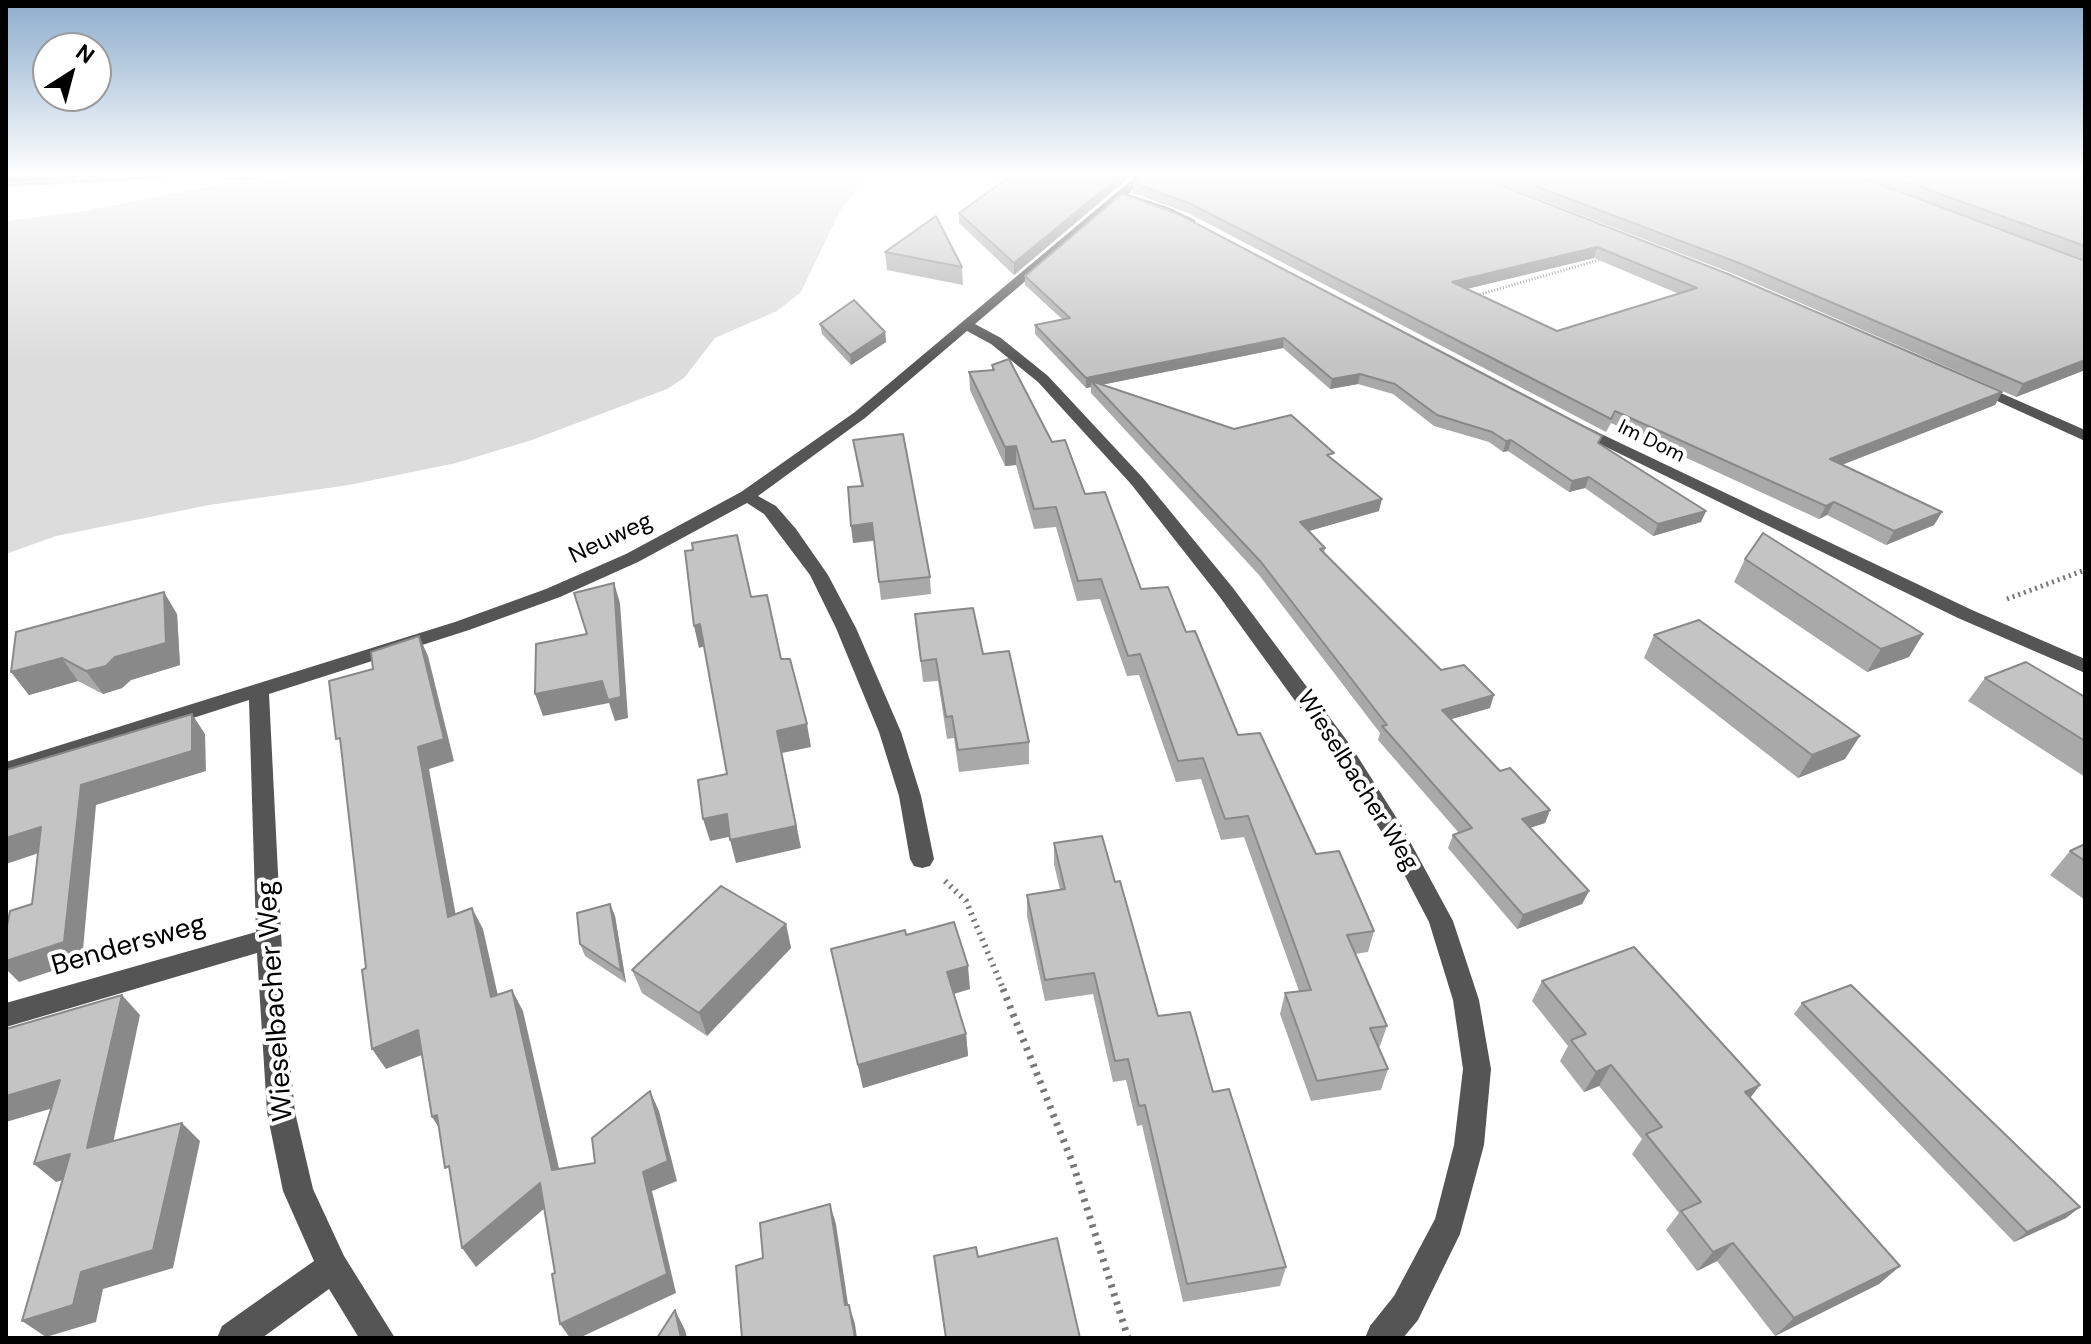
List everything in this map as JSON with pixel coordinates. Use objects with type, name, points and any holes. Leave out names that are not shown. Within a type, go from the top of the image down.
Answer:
[{"type":"street","name":"Neuweg","points":[[6,770],[462,626],[553,593],[632,558],[747,496],[860,415],[1068,239]]},
{"type":"street","name":"Wieselbacher Weg","points":[[965,324],[1020,358],[1043,379],[1137,481],[1226,592],[1343,751],[1393,831],[1441,921],[1466,1000],[1477,1069],[1469,1145],[1449,1223],[1406,1308],[1382,1338]]},
{"type":"street","points":[[1961,380],[2085,436]]},
{"type":"street","name":"Im Dom","points":[[1560,419],[1965,614],[2085,667]]},
{"type":"street","points":[[747,496],[770,510],[790,533],[819,575],[846,628],[890,732],[910,796],[922,859]]},
{"type":"street","name":"Wieselbacher Weg","points":[[259,691],[272,1012],[281,1112],[298,1191],[333,1267],[378,1338]]},
{"type":"street","name":"Bendersweg","points":[[6,1015],[270,939]]},
{"type":"street","points":[[234,1338],[333,1267]]},
{"type":"path","points":[[1468,298],[1616,256]]},
{"type":"path","points":[[1965,614],[2085,570]]},
{"type":"path","points":[[922,859],[966,901],[1073,1164],[1128,1338]]},
{"type":"shaded area","points":[[6,239],[827,239],[801,292],[777,311],[715,338],[684,378],[667,389],[532,440],[456,463],[349,485],[209,505],[56,536],[6,554]]},
{"type":"building","points":[[904,239],[948,239],[962,267],[885,252]]},
{"type":"building","points":[[987,239],[1044,239],[1014,263]]},
{"type":"building","points":[[1069,239],[1225,239],[1602,436],[1598,443],[1706,511],[1658,524],[1589,477],[1572,481],[1511,440],[1506,441],[1492,432],[1437,415],[1395,384],[1360,374],[1332,379],[1284,338],[1086,378],[1035,325],[1070,318],[1025,276]]},
{"type":"building","points":[[1259,239],[1638,239],[1728,274],[2002,392],[1830,459],[1942,512],[1894,531],[1834,502],[1826,506],[1615,411],[1611,419]],"holes":[[[1597,247],[1697,288],[1557,331],[1452,282]]]},
{"type":"building","points":[[1675,239],[2025,239],[2085,261],[2085,360],[2023,384]]},
{"type":"building","points":[[2065,239],[2085,239],[2085,246]]},
{"type":"building","points":[[854,300],[885,332],[850,355],[820,324]]},
{"type":"building","points":[[1009,359],[1052,442],[1065,440],[1085,494],[1105,492],[1141,589],[1168,587],[1186,632],[1195,631],[1238,735],[1260,733],[1316,854],[1339,851],[1374,931],[1347,935],[1387,1026],[1370,1028],[1388,1069],[1317,1081],[1285,993],[1311,990],[1248,816],[1225,819],[1203,758],[1178,761],[1140,654],[1128,656],[1101,579],[1078,581],[1056,507],[1034,509],[1016,446],[1005,447],[969,372],[994,370],[992,365]]},
{"type":"building","points":[[1091,381],[1234,429],[1291,415],[1334,453],[1327,455],[1382,499],[1300,522],[1325,548],[1320,549],[1441,670],[1464,665],[1494,695],[1442,710],[1500,771],[1510,768],[1550,810],[1522,819],[1589,891],[1523,915],[1453,835],[1472,828],[1382,726],[1387,725],[1261,562]]},
{"type":"building","points":[[903,434],[930,577],[879,582],[872,523],[851,526],[848,487],[863,486],[853,440]]},
{"type":"building","points":[[1763,533],[1923,634],[1881,649],[1745,559]]},
{"type":"building","points":[[737,535],[751,597],[767,595],[781,659],[790,659],[807,724],[777,731],[796,826],[730,840],[727,814],[703,819],[698,780],[727,774],[700,624],[694,626],[685,551],[693,550],[692,543]]},
{"type":"building","points":[[614,583],[621,697],[608,700],[602,681],[535,694],[536,644],[587,634],[574,593]]},
{"type":"building","points":[[164,592],[166,643],[115,657],[106,666],[86,671],[62,658],[11,672],[16,632]]},
{"type":"building","points":[[973,608],[983,654],[1009,651],[1029,742],[958,750],[952,716],[946,717],[936,659],[921,661],[915,614]]},
{"type":"building","points":[[1699,620],[1860,736],[1812,755],[1654,635]]},
{"type":"building","points":[[419,636],[444,739],[418,747],[448,917],[472,908],[491,997],[512,990],[552,1170],[595,1163],[592,1138],[650,1091],[668,1161],[643,1172],[667,1274],[560,1324],[540,1183],[462,1248],[449,1166],[445,1168],[437,1115],[432,1117],[418,1030],[372,1049],[340,738],[336,739],[329,681],[373,669],[371,652]]},
{"type":"building","points":[[2026,662],[2085,697],[2085,741],[1985,678]]},
{"type":"building","points":[[192,714],[192,751],[81,785],[64,942],[6,961],[10,911],[32,904],[41,827],[6,838],[6,770]]},
{"type":"building","points":[[1102,836],[1115,882],[1120,881],[1158,1016],[1190,1012],[1213,1092],[1229,1089],[1286,1267],[1187,1284],[1145,1105],[1139,1106],[1128,1059],[1115,1061],[1094,973],[1045,980],[1027,895],[1065,889],[1054,843]]},
{"type":"building","points":[[2085,844],[2085,861],[2070,851]]},
{"type":"building","points":[[721,886],[786,924],[699,1013],[632,970]]},
{"type":"building","points":[[610,904],[621,971],[580,944],[577,913]]},
{"type":"building","points":[[954,922],[968,966],[947,972],[966,1034],[858,1065],[831,949],[905,930],[906,935]]},
{"type":"building","points":[[1634,947],[1760,1085],[1745,1092],[1900,1266],[1794,1318],[1733,1243],[1713,1252],[1681,1211],[1701,1202],[1646,1134],[1662,1127],[1611,1065],[1596,1072],[1571,1040],[1586,1034],[1542,981]]},
{"type":"building","points":[[1851,985],[2080,1207],[2027,1232],[1802,1003]]},
{"type":"building","points":[[122,995],[87,1148],[182,1123],[153,1250],[81,1272],[73,1305],[22,1321],[70,1154],[34,1164],[60,1080],[6,1096],[6,1029]]},
{"type":"building","points":[[830,1204],[845,1305],[849,1305],[855,1338],[742,1338],[736,1266],[763,1258],[760,1223]]},
{"type":"building","points":[[1057,1238],[1080,1338],[946,1338],[934,1256],[976,1247],[978,1257]]},
{"type":"building","points":[[675,1310],[681,1338],[657,1338]]}]
